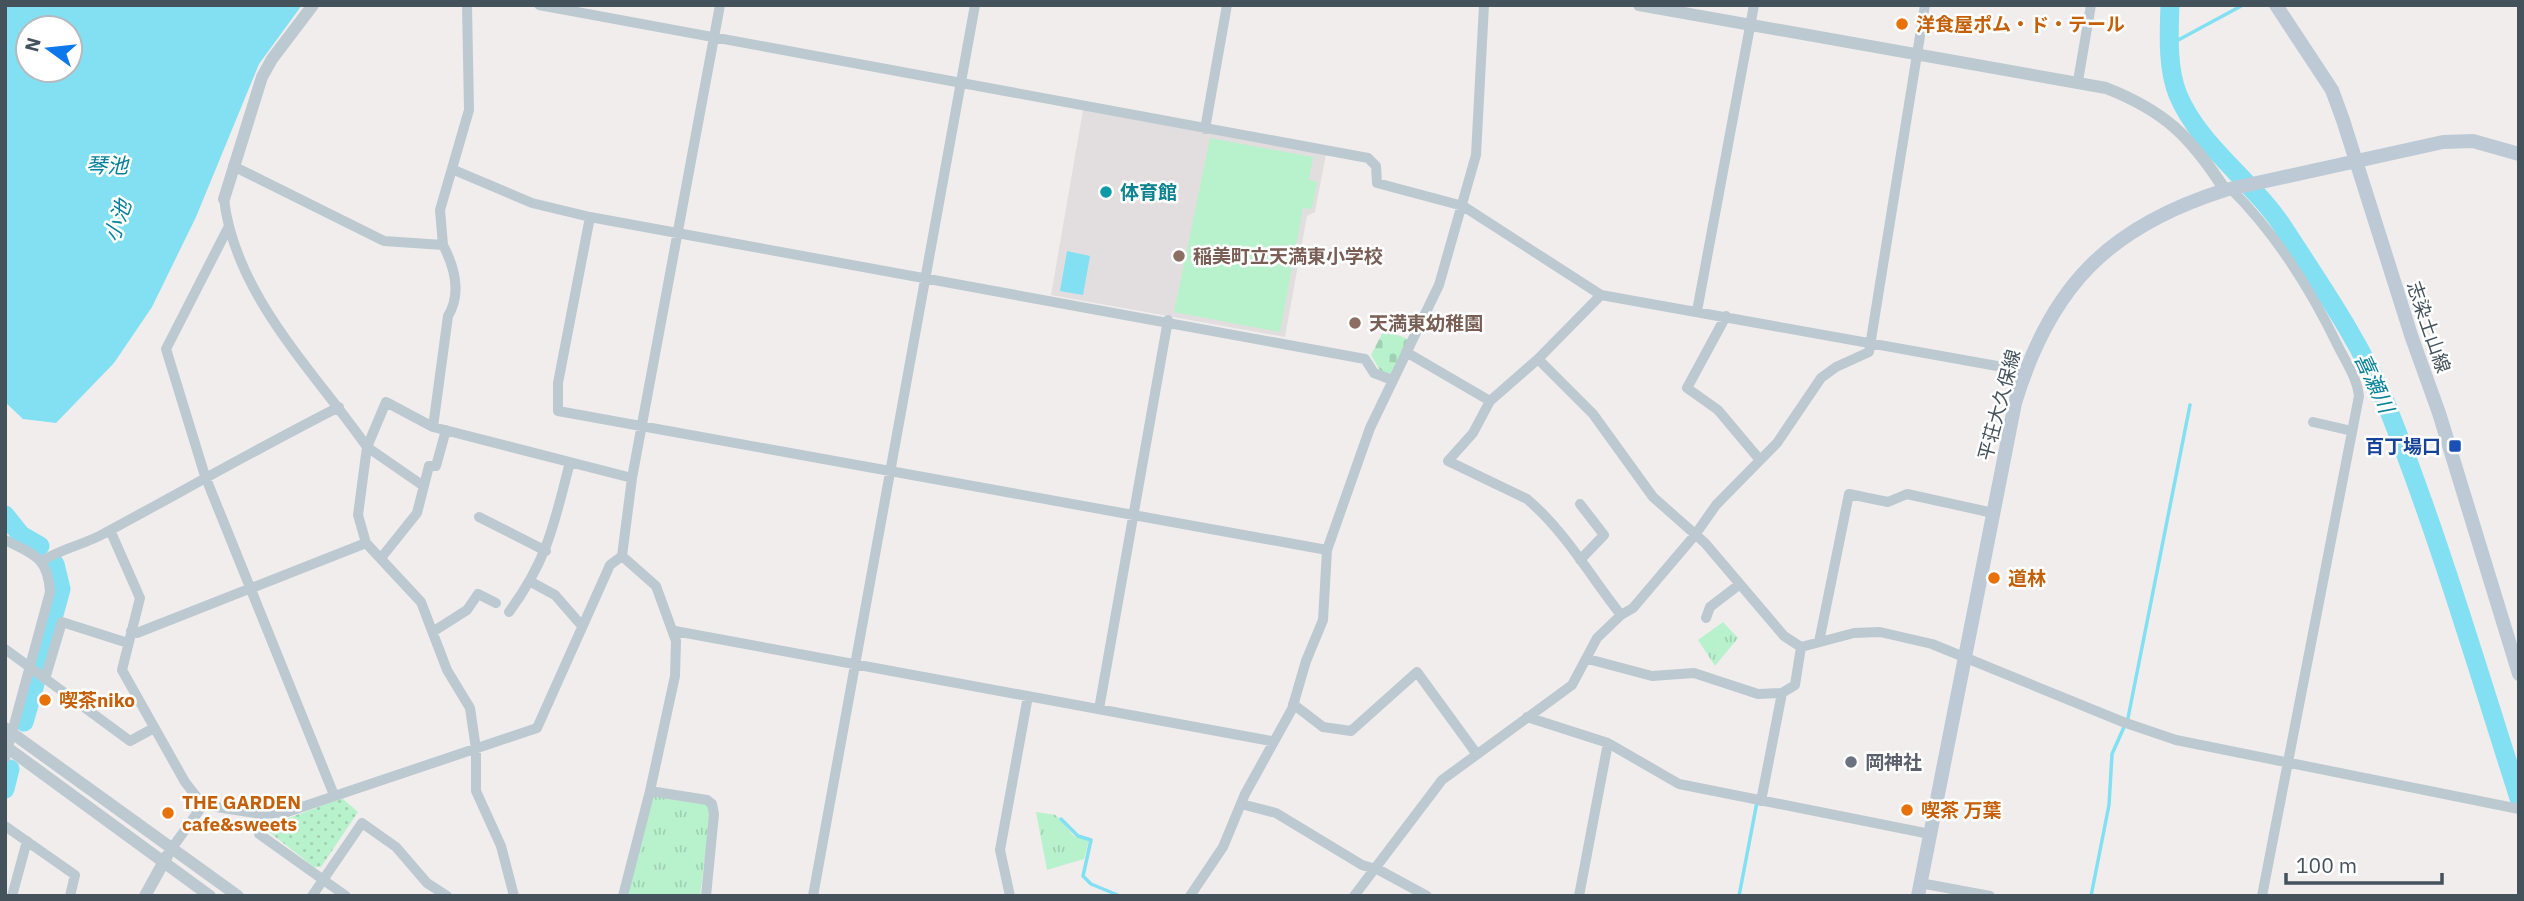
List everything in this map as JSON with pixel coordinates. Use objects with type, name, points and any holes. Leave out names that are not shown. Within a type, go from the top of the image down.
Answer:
[{"type":"main road","name":"志染土山線","points":[[2281,7],[2332,90],[2439,413],[2519,674]]},
{"type":"main road","name":"平荘大久保線","points":[[1919,889],[2015,404],[2025,371],[2050,315],[2080,276],[2115,244],[2180,206],[2229,189],[2443,142],[2473,141],[2519,154]]},
{"type":"street","points":[[313,5],[262,76],[224,199],[229,226],[263,306],[367,447],[422,485]]},
{"type":"street","points":[[433,427],[448,316],[453,308],[455,268],[443,245],[440,210],[454,170],[469,110],[467,5]]},
{"type":"street","points":[[539,5],[1368,158],[1376,166],[1377,183],[1462,206],[1601,295],[2025,371]]},
{"type":"street","points":[[110,530],[141,598],[122,670],[185,782],[203,805],[261,814],[287,812],[537,728],[610,565],[622,556],[632,478],[680,233],[720,5]]},
{"type":"street","points":[[813,896],[975,5]]},
{"type":"street","points":[[1205,129],[1227,5]]},
{"type":"street","points":[[1190,896],[1223,847],[1271,741],[1293,704],[1323,620],[1326,550],[1370,428],[1439,285],[1476,155],[1485,5]]},
{"type":"street","points":[[1639,5],[2077,81],[2132,98],[2173,123],[2229,189],[2265,226],[2326,320],[2358,388],[2262,896]]},
{"type":"street","points":[[1697,311],[1754,5]]},
{"type":"street","points":[[1354,896],[1442,780],[1572,685],[1597,638],[1621,614],[1633,608],[1695,535],[1716,505],[1777,443],[1821,378],[1868,352],[1925,5]]},
{"type":"street","points":[[2077,81],[2091,5]]},
{"type":"street","points":[[233,166],[384,242],[443,245]]},
{"type":"street","points":[[454,170],[532,203],[590,217],[1168,320],[1365,359],[1374,373],[1392,380]]},
{"type":"street","points":[[590,217],[558,383],[558,411],[1326,550]]},
{"type":"street","points":[[229,226],[166,349],[205,476],[334,794]]},
{"type":"street","points":[[1601,295],[1538,359],[1490,401],[1472,432],[1448,461],[1527,499],[1563,536],[1621,614]]},
{"type":"street","points":[[1726,316],[1687,388],[1718,410],[1760,460]]},
{"type":"street","points":[[1099,709],[1168,320]]},
{"type":"street","points":[[1406,352],[1490,401]]},
{"type":"street","points":[[1538,359],[1593,415],[1653,497],[1695,535],[1784,636],[1801,647],[1854,633],[1880,632],[1932,644],[2123,722],[2176,740],[2519,809]]},
{"type":"street","points":[[514,896],[501,846],[477,791],[476,749],[470,708],[447,670],[421,602],[366,543],[358,515],[367,447],[386,402],[433,427],[632,478]]},
{"type":"street","points":[[42,561],[60,549],[85,544],[205,476],[339,407]]},
{"type":"street","points":[[2313,422],[2352,431]]},
{"type":"street","points":[[381,558],[417,513],[422,485],[429,466],[436,466],[446,430]]},
{"type":"street","points":[[509,612],[531,582],[546,551],[570,462]]},
{"type":"street","points":[[1819,642],[1849,494],[1888,502],[1907,494],[1993,513]]},
{"type":"street","points":[[1580,504],[1604,535],[1580,560]]},
{"type":"street","points":[[479,517],[546,551]]},
{"type":"street","points":[[5,540],[42,561],[49,575],[50,592],[30,668],[9,730],[6,751],[210,896]]},
{"type":"street","points":[[131,631],[137,633],[366,543]]},
{"type":"street","points":[[622,556],[656,586],[675,631],[675,676],[650,791],[623,896]]},
{"type":"street","points":[[531,582],[555,595],[582,626]]},
{"type":"street","points":[[1706,618],[1710,607],[1740,584]]},
{"type":"street","points":[[434,631],[467,610],[478,594],[496,603]]},
{"type":"street","points":[[45,678],[62,622],[128,643]]},
{"type":"street","points":[[675,631],[1271,741]]},
{"type":"street","points":[[1588,659],[1651,676],[1694,673],[1758,694],[1782,693],[1795,685],[1801,647]]},
{"type":"street","points":[[5,649],[130,741],[154,728]]},
{"type":"street","points":[[1293,704],[1323,727],[1351,731],[1417,672],[1476,753]]},
{"type":"street","points":[[1761,801],[1782,693]]},
{"type":"street","points":[[1010,896],[1000,850],[1028,696]]},
{"type":"street","points":[[1527,717],[1608,743],[1679,784],[1930,834]]},
{"type":"street","points":[[9,730],[238,896]]},
{"type":"street","points":[[1579,896],[1608,743]]},
{"type":"street","points":[[650,791],[707,800],[712,804],[714,814],[706,896]]},
{"type":"street","points":[[1241,804],[1276,813],[1372,869],[1427,896]]},
{"type":"street","points":[[145,896],[162,863],[203,805]]},
{"type":"street","points":[[261,814],[259,834],[346,896]]},
{"type":"street","points":[[312,896],[362,823],[396,847],[428,883],[447,896]]},
{"type":"street","points":[[5,826],[75,875],[70,896]]},
{"type":"street","points":[[12,896],[27,841]]},
{"type":"street","points":[[1919,889],[1990,896]]},
{"type":"shaded area","name":"稲美町立天満東小学校","points":[[1083,110],[1326,154],[1315,212],[1307,216],[1285,337],[1051,295]]},
{"type":"green space","points":[[1210,138],[1313,157],[1309,180],[1317,182],[1312,209],[1303,208],[1280,332],[1174,312]]},
{"type":"green space","points":[[1384,330],[1408,339],[1392,375],[1381,372],[1371,355]]},
{"type":"green space","points":[[1723,622],[1738,638],[1715,666],[1698,640]]},
{"type":"green space","points":[[652,794],[708,805],[710,819],[700,896],[625,896]]},
{"type":"green space","points":[[342,798],[358,812],[321,867],[314,867],[264,828],[266,822],[286,819]]},
{"type":"green space","points":[[1036,812],[1056,815],[1074,836],[1089,840],[1084,859],[1047,870]]},
{"type":"water","name":"琴池","points":[[5,5],[302,5],[259,64],[196,217],[152,307],[114,363],[56,423],[23,419],[5,402]]},
{"type":"water","points":[[1067,251],[1090,256],[1083,295],[1060,291]]},
{"type":"waterway","name":"喜瀬川","points":[[2170,5],[2172,73],[2174,85],[2188,114],[2199,131],[2257,194],[2283,227],[2325,292],[2377,383],[2406,454],[2440,552],[2519,798]]},
{"type":"waterway","points":[[2169,45],[2243,5]]},
{"type":"waterway","points":[[2091,896],[2109,805],[2112,754],[2128,718],[2190,405]]},
{"type":"waterway","name":"小池","points":[[5,515],[21,535],[40,546]]},
{"type":"waterway","name":"小池","points":[[41,662],[61,589],[55,564]]},
{"type":"waterway","name":"小池","points":[[24,722],[35,684]]},
{"type":"waterway","name":"小池","points":[[5,789],[10,769]]},
{"type":"waterway","points":[[1739,896],[1757,802]]},
{"type":"waterway","points":[[1061,819],[1078,836],[1091,840],[1083,876],[1091,884],[1120,896]]},
{"type":"place","name":"洋食屋ポム・ド・テール","points":[[1902,24]]},
{"type":"place","name":"体育館","points":[[1106,192]]},
{"type":"place","name":"稲美町立天満東小学校","points":[[1179,256]]},
{"type":"place","name":"天満東幼稚園","points":[[1355,323]]},
{"type":"place","name":"百丁場口","points":[[2455,446]]},
{"type":"place","name":"道林","points":[[1994,578]]},
{"type":"place","name":"喫茶niko","points":[[45,700]]},
{"type":"place","name":"岡神社","points":[[1851,762]]},
{"type":"place","name":"喫茶 万葉","points":[[1907,810]]},
{"type":"place","name":"THE GARDEN cafe&sweets","points":[[168,813]]}]
